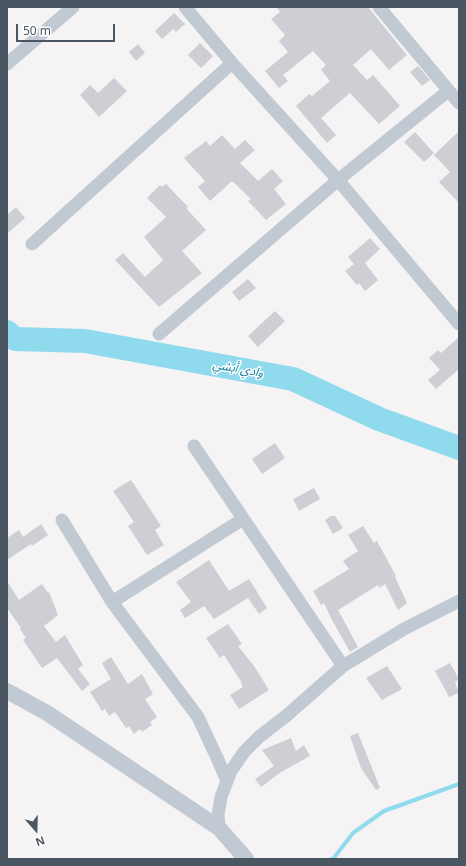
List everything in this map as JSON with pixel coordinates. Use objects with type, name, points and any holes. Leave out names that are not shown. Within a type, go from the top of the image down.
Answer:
[{"type":"street","points":[[7,64],[73,7]]},
{"type":"street","points":[[185,7],[232,62],[338,180],[459,324]]},
{"type":"street","points":[[379,7],[459,103]]},
{"type":"street","points":[[32,244],[232,62]]},
{"type":"street","points":[[159,334],[338,180],[448,91]]},
{"type":"street","points":[[194,446],[343,666]]},
{"type":"street","points":[[112,602],[243,519]]},
{"type":"street","points":[[62,520],[112,602],[198,717],[227,781]]},
{"type":"street","points":[[219,828],[218,815],[221,797],[231,771],[244,752],[259,737],[286,716],[343,666],[404,629],[459,601]]},
{"type":"street","points":[[7,690],[47,713],[219,828],[246,859]]},
{"type":"building","points":[[276,7],[368,7],[407,55],[389,70],[371,49],[353,65],[367,80],[373,75],[400,106],[379,124],[350,93],[321,118],[336,135],[327,143],[296,106],[309,94],[312,96],[330,81],[321,70],[326,65],[313,51],[283,75],[288,81],[279,88],[265,71],[288,52],[279,41],[285,35],[271,19],[280,12]]},
{"type":"building","points":[[174,13],[185,24],[176,32],[173,29],[162,39],[155,31]]},
{"type":"building","points":[[200,43],[213,56],[201,68],[188,55]]},
{"type":"building","points":[[138,44],[145,53],[136,61],[129,52]]},
{"type":"building","points":[[418,66],[430,80],[422,86],[410,72]]},
{"type":"building","points":[[114,78],[127,91],[99,117],[80,95],[90,85],[98,93]]},
{"type":"building","points":[[459,131],[459,203],[439,182],[450,172],[434,155]]},
{"type":"building","points":[[415,132],[434,153],[424,162],[404,142]]},
{"type":"building","points":[[222,135],[235,149],[245,140],[255,150],[240,163],[258,181],[272,169],[283,181],[274,189],[286,204],[266,220],[248,201],[251,199],[232,181],[210,201],[198,187],[205,181],[184,158],[206,141],[210,146]]},
{"type":"building","points":[[166,184],[188,207],[186,208],[206,230],[182,251],[202,273],[159,307],[115,260],[123,253],[145,277],[163,260],[144,237],[166,217],[147,198],[160,185],[162,187]]},
{"type":"building","points":[[16,207],[25,218],[7,234],[7,215]]},
{"type":"building","points":[[370,238],[380,249],[365,263],[378,280],[365,291],[359,283],[357,285],[345,271],[354,264],[348,257]]},
{"type":"building","points":[[248,279],[256,288],[239,301],[232,292]]},
{"type":"building","points":[[275,311],[285,321],[258,347],[248,336]]},
{"type":"building","points":[[459,337],[459,369],[436,389],[428,380],[440,370],[429,358],[438,350],[441,353]]},
{"type":"building","points":[[275,443],[285,458],[262,474],[252,459]]},
{"type":"building","points":[[131,480],[161,526],[155,530],[164,545],[147,555],[128,526],[134,522],[113,491]]},
{"type":"building","points":[[314,488],[320,499],[299,511],[293,499]]},
{"type":"building","points":[[331,516],[335,516],[343,528],[333,534],[325,520]]},
{"type":"building","points":[[41,524],[48,535],[7,560],[7,538],[19,530],[23,537]]},
{"type":"building","points":[[363,526],[374,543],[377,541],[396,576],[395,577],[407,603],[398,610],[385,584],[379,588],[378,585],[338,610],[358,647],[350,652],[324,603],[321,605],[313,591],[349,569],[343,561],[358,551],[348,535]]},
{"type":"building","points":[[209,560],[229,591],[249,579],[267,608],[259,614],[248,598],[214,619],[204,606],[185,618],[180,610],[191,602],[176,582]]},
{"type":"building","points":[[7,581],[19,600],[42,584],[48,593],[49,592],[58,615],[44,626],[56,642],[65,635],[83,665],[78,669],[90,684],[82,691],[57,658],[42,668],[23,640],[26,638],[20,629],[21,628],[7,608]]},
{"type":"building","points":[[228,624],[242,644],[238,646],[254,666],[269,690],[239,709],[230,695],[243,687],[241,684],[242,683],[224,655],[220,658],[206,638]]},
{"type":"building","points":[[111,657],[128,684],[142,674],[153,694],[145,699],[157,717],[150,722],[152,725],[142,732],[140,729],[134,734],[129,726],[126,728],[115,712],[109,716],[105,709],[102,711],[90,692],[111,679],[102,663]]},
{"type":"building","points":[[450,663],[459,679],[455,682],[459,693],[449,697],[435,671]]},
{"type":"building","points":[[387,666],[402,689],[382,700],[366,678]]},
{"type":"building","points":[[358,733],[380,788],[376,790],[361,768],[350,736]]},
{"type":"building","points":[[291,738],[296,751],[304,745],[310,756],[281,772],[261,787],[255,779],[274,766],[262,750]]},
{"type":"waterway","name":"وادي أبشي","points":[[7,332],[15,339],[85,341],[293,379],[379,419],[459,448]]},
{"type":"waterway","points":[[331,859],[333,859],[353,833],[384,811],[459,784]]}]
